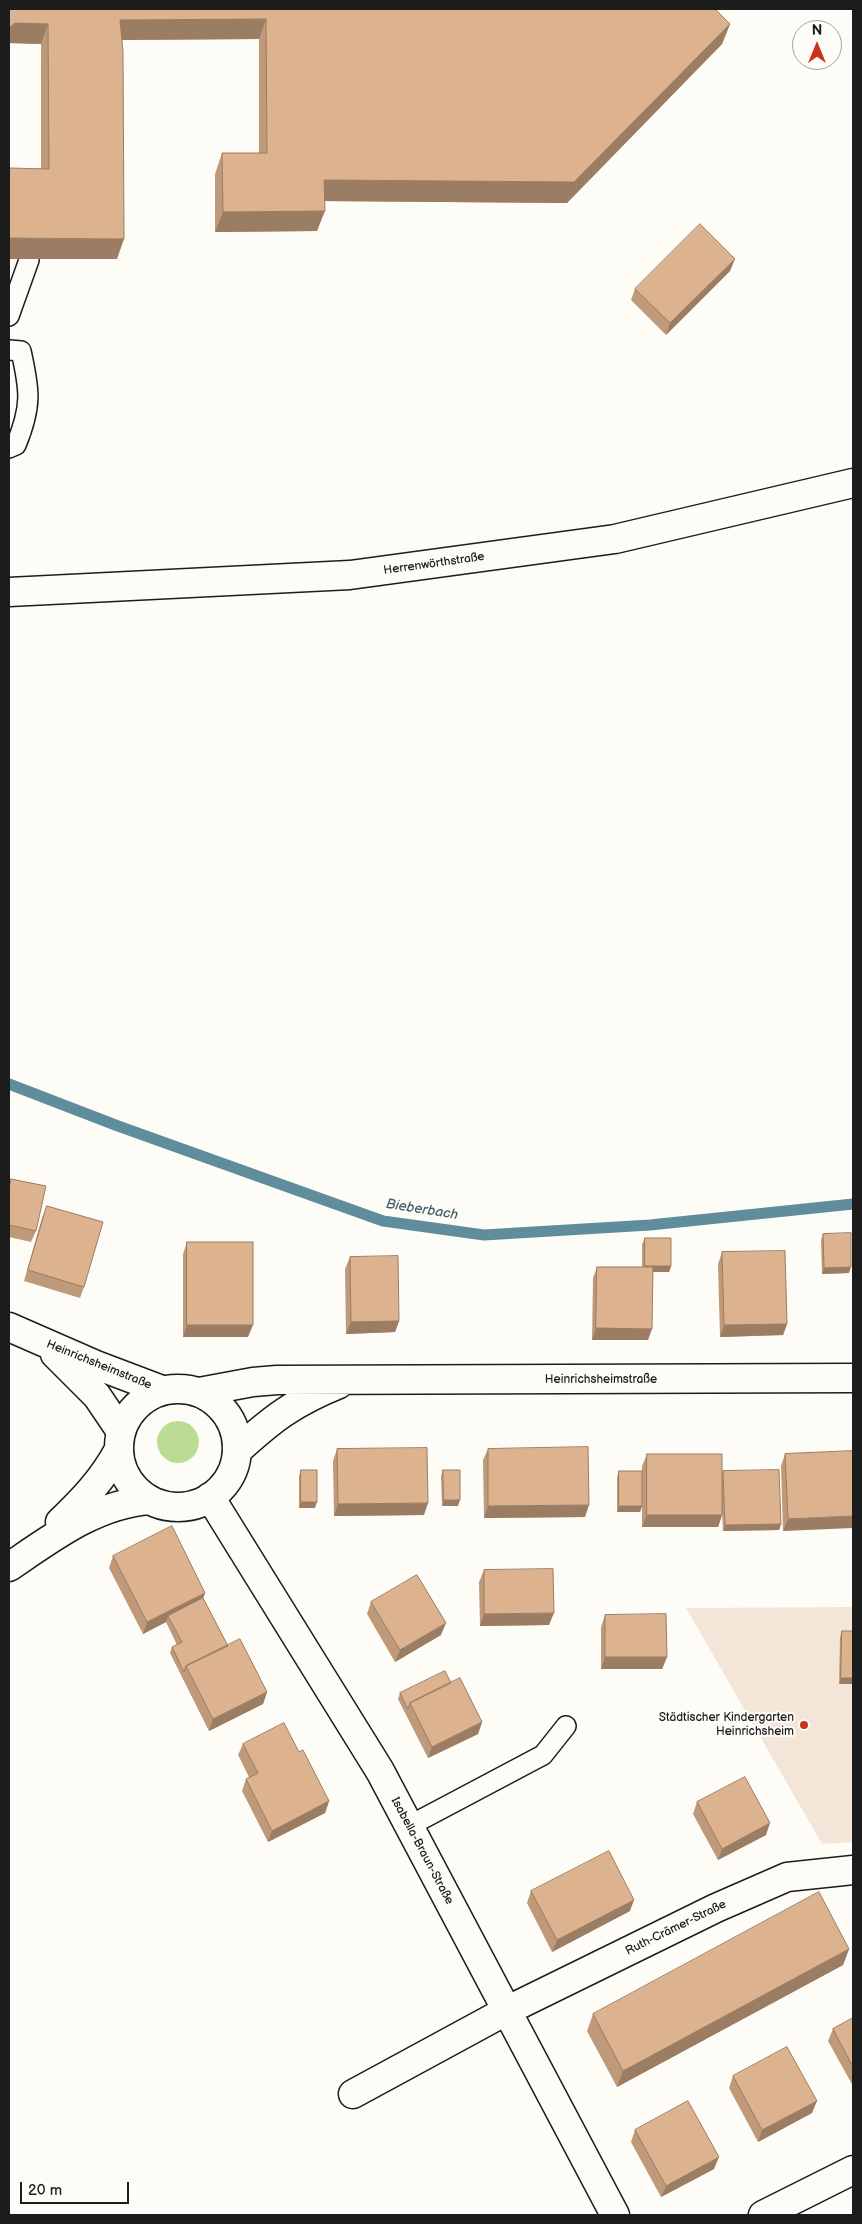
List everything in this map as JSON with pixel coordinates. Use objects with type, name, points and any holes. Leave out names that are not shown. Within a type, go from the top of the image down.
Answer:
[{"type":"street","name":"Herrenwörthstraße","points":[[9,592],[350,575],[615,539],[853,483]]},
{"type":"street","name":"Heinrichsheimstraße","points":[[9,1327],[96,1365],[162,1390]]},
{"type":"street","name":"Heinrichsheimstraße","points":[[37,1339],[68,1364],[98,1396],[119,1440],[123,1471],[134,1488],[150,1500],[170,1506],[191,1506],[210,1498],[224,1485],[234,1469],[237,1451],[235,1432],[228,1415],[215,1402],[199,1392],[181,1388],[162,1390],[145,1398],[130,1412],[119,1440]]},
{"type":"street","name":"Heinrichsheimstraße","points":[[199,1392],[253,1382],[277,1380],[853,1378]]},
{"type":"street","name":"Heinrichsheimstraße","points":[[237,1451],[273,1418],[310,1396],[349,1380]]},
{"type":"street","points":[[19,1560],[92,1491],[107,1471],[119,1440]]},
{"type":"street","name":"Isabella-Braun-Straße","points":[[210,1498],[380,1771],[615,2215]]},
{"type":"street","points":[[19,1560],[72,1525],[104,1509],[129,1502],[150,1500]]},
{"type":"street","name":"Ruth-Crämer-Straße","points":[[353,2094],[506,2011],[716,1908],[787,1877],[853,1870]]},
{"type":"street","points":[[763,2215],[853,2170]]},
{"type":"lane","points":[[9,316],[29,260]]},
{"type":"lane","points":[[9,350],[21,351],[29,389],[26,420],[16,445],[9,448]]},
{"type":"lane","points":[[409,1826],[543,1755],[566,1726]]},
{"type":"shaded area","name":"Städtischer Kindergarten Heinrichsheim","points":[[853,1607],[853,1842],[822,1844],[686,1608]]},
{"type":"green space","points":[[182,1421],[190,1424],[196,1430],[199,1442],[196,1454],[190,1460],[174,1463],[166,1460],[160,1454],[157,1438],[160,1430],[166,1424]]},
{"type":"building","points":[[9,9],[715,9],[730,24],[574,182],[324,180],[325,211],[223,212],[222,153],[267,153],[266,19],[120,20],[123,51],[124,239],[9,238],[9,168],[49,169],[48,24],[15,23],[9,28]]},
{"type":"building","points":[[700,224],[735,259],[670,323],[635,289]]},
{"type":"building","points":[[11,1179],[46,1186],[36,1231],[9,1225],[9,1189]]},
{"type":"building","points":[[47,1206],[103,1222],[84,1287],[28,1270]]},
{"type":"building","points":[[851,1233],[851,1267],[824,1268],[823,1234]]},
{"type":"building","points":[[645,1238],[671,1238],[671,1266],[645,1266]]},
{"type":"building","points":[[187,1242],[253,1242],[253,1325],[187,1325]]},
{"type":"building","points":[[785,1251],[787,1324],[724,1325],[722,1252]]},
{"type":"building","points":[[398,1256],[399,1321],[351,1322],[350,1257]]},
{"type":"building","points":[[597,1267],[653,1267],[652,1329],[596,1328]]},
{"type":"building","points":[[588,1447],[589,1505],[488,1506],[488,1449]]},
{"type":"building","points":[[427,1448],[428,1503],[338,1504],[337,1449]]},
{"type":"building","points":[[853,1451],[853,1516],[788,1519],[785,1454]]},
{"type":"building","points":[[647,1454],[722,1454],[722,1515],[647,1515]]},
{"type":"building","points":[[301,1470],[317,1470],[317,1502],[301,1502]]},
{"type":"building","points":[[443,1470],[460,1470],[460,1500],[444,1500]]},
{"type":"building","points":[[779,1470],[781,1524],[725,1525],[723,1471]]},
{"type":"building","points":[[619,1471],[642,1471],[642,1506],[619,1506]]},
{"type":"building","points":[[172,1526],[205,1593],[147,1622],[113,1556]]},
{"type":"building","points":[[553,1569],[554,1613],[484,1614],[484,1570]]},
{"type":"building","points":[[417,1575],[446,1623],[400,1650],[371,1602]]},
{"type":"building","points":[[203,1598],[228,1646],[186,1666],[184,1672],[172,1647],[182,1642],[168,1616]]},
{"type":"building","points":[[666,1614],[667,1657],[605,1657],[605,1615]]},
{"type":"building","points":[[842,1631],[853,1631],[853,1678],[841,1678]]},
{"type":"building","points":[[240,1639],[267,1692],[213,1719],[186,1666]]},
{"type":"building","points":[[445,1671],[451,1683],[410,1703],[408,1709],[400,1693]]},
{"type":"building","points":[[460,1678],[482,1722],[432,1747],[410,1703]]},
{"type":"building","points":[[284,1723],[299,1752],[303,1750],[329,1801],[272,1831],[246,1779],[258,1773],[243,1744]]},
{"type":"building","points":[[745,1777],[770,1823],[722,1849],[697,1802]]},
{"type":"building","points":[[609,1851],[634,1900],[557,1940],[531,1891]]},
{"type":"building","points":[[819,1892],[849,1949],[623,2071],[593,2014]]},
{"type":"building","points":[[853,2018],[853,2067],[833,2029]]},
{"type":"building","points":[[787,2047],[817,2101],[762,2130],[733,2076]]},
{"type":"building","points":[[688,2101],[719,2157],[666,2186],[635,2130]]},
{"type":"waterway","name":"Bieberbach","points":[[9,1084],[118,1126],[383,1221],[484,1235],[650,1225],[853,1204]]},
{"type":"place","name":"Städtischer Kindergarten Heinrichsheim","points":[[804,1725]]}]
